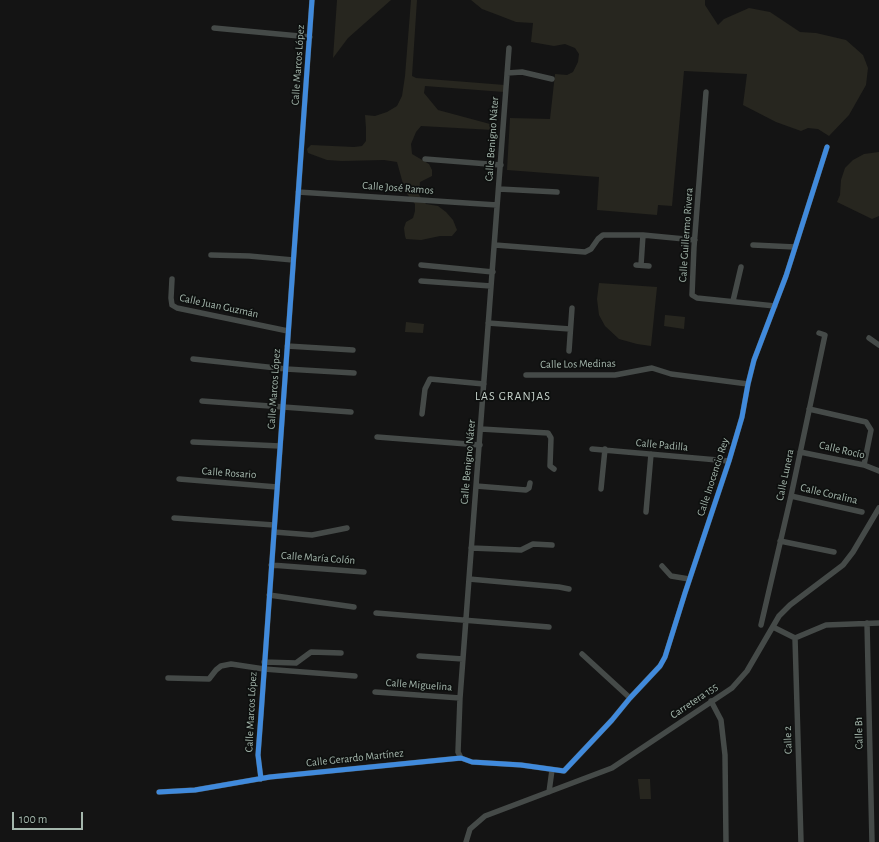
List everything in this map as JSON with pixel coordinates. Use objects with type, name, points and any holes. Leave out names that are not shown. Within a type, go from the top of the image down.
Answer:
[{"type":"street","name":"Calle Marcos López","points":[[261,778],[258,755],[264,662],[312,0]]},
{"type":"street","points":[[214,28],[310,36]]},
{"type":"street","name":"Calle Benigno Náter","points":[[461,758],[458,752],[460,698],[509,48]]},
{"type":"street","points":[[507,73],[522,72],[552,79]]},
{"type":"street","name":"Calle Guillermo Rivera","points":[[706,92],[692,295],[697,298],[775,306]]},
{"type":"street","name":"Calle Inocencio Rey","points":[[552,770],[564,771],[660,666],[665,657],[689,579],[729,461],[742,417],[754,360],[775,306],[828,147]]},
{"type":"street","points":[[425,159],[501,165]]},
{"type":"street","points":[[499,189],[557,192]]},
{"type":"street","name":"Calle José Ramos","points":[[298,192],[497,205]]},
{"type":"street","points":[[495,245],[585,252],[591,249],[598,239],[604,235],[643,235],[695,240]]},
{"type":"street","points":[[643,235],[639,265],[648,266]]},
{"type":"street","points":[[753,245],[795,247]]},
{"type":"street","points":[[211,256],[234,255],[293,260]]},
{"type":"street","points":[[421,265],[493,272]]},
{"type":"street","points":[[733,301],[740,267]]},
{"type":"street","name":"Calle Juan Guzmán","points":[[172,279],[172,305],[177,308],[288,331]]},
{"type":"street","points":[[420,281],[492,286]]},
{"type":"street","points":[[569,351],[572,308]]},
{"type":"street","points":[[488,323],[570,329]]},
{"type":"street","name":"Calle Lunera","points":[[761,625],[791,496],[825,335],[819,333]]},
{"type":"street","points":[[869,338],[879,345]]},
{"type":"street","points":[[287,346],[353,350]]},
{"type":"street","points":[[193,359],[286,369],[354,373]]},
{"type":"street","name":"Calle Los Medinas","points":[[526,375],[615,375],[652,368],[671,374],[748,384]]},
{"type":"street","points":[[422,414],[425,389],[430,379],[484,384]]},
{"type":"street","points":[[202,401],[351,412]]},
{"type":"street","points":[[809,409],[866,422],[872,430],[864,465]]},
{"type":"street","points":[[481,429],[548,433],[551,438],[550,466],[554,469]]},
{"type":"street","points":[[377,437],[480,445]]},
{"type":"street","points":[[193,442],[280,446]]},
{"type":"street","name":"Calle Padilla","points":[[592,448],[729,461]]},
{"type":"street","points":[[601,489],[605,449]]},
{"type":"street","name":"Calle Rocío","points":[[800,452],[864,465],[879,471]]},
{"type":"street","points":[[646,512],[651,454]]},
{"type":"street","name":"Calle Rosario","points":[[179,479],[277,487]]},
{"type":"street","points":[[476,486],[526,490],[529,488],[530,483]]},
{"type":"street","name":"Calle Coralina","points":[[791,496],[862,512]]},
{"type":"street","name":"Carretera 155","points":[[466,842],[470,829],[485,816],[612,768],[732,688],[747,671],[779,616],[842,565],[853,552],[879,508]]},
{"type":"street","points":[[174,518],[274,525]]},
{"type":"street","points":[[274,532],[312,535],[347,528]]},
{"type":"street","points":[[780,541],[834,552]]},
{"type":"street","points":[[471,548],[521,550],[533,544],[552,545]]},
{"type":"street","name":"Calle María Colón","points":[[271,565],[364,572]]},
{"type":"street","points":[[662,566],[671,576],[689,579]]},
{"type":"street","points":[[469,579],[569,589]]},
{"type":"street","points":[[269,595],[354,607]]},
{"type":"street","points":[[376,613],[549,627]]},
{"type":"street","name":"Calle B1","points":[[867,623],[872,842]]},
{"type":"street","points":[[773,626],[795,638],[826,625],[879,623]]},
{"type":"street","name":"Calle 2","points":[[795,638],[801,842]]},
{"type":"street","points":[[264,662],[296,662],[311,652],[341,653]]},
{"type":"street","points":[[582,654],[630,698]]},
{"type":"street","points":[[419,656],[464,659]]},
{"type":"street","points":[[168,678],[209,679],[221,666],[231,664],[264,669],[355,676]]},
{"type":"street","name":"Calle Miguelina","points":[[375,692],[460,698]]},
{"type":"street","points":[[711,701],[721,720],[724,755],[726,842]]},
{"type":"street","name":"Calle Gerardo Martínez","points":[[159,792],[194,790],[261,778],[461,758],[472,762],[521,765],[552,770]]},
{"type":"street","points":[[549,792],[552,770]]},
{"type":"shaded area","points":[[337,0],[391,0],[348,38],[333,58]]},
{"type":"shaded area","points":[[411,0],[417,0],[412,76],[416,78],[505,85],[504,92],[425,86],[424,93],[438,110],[490,124],[496,129],[421,126],[416,132],[411,144],[412,154],[429,164],[432,170],[432,176],[420,182],[419,195],[426,204],[438,206],[446,212],[453,220],[457,230],[452,236],[440,236],[421,240],[406,239],[405,236],[404,228],[406,222],[413,218],[415,204],[405,191],[397,162],[384,160],[327,160],[308,153],[307,149],[311,145],[362,146],[366,141],[365,115],[375,116],[387,112],[397,106],[402,96],[405,76]]},
{"type":"shaded area","points":[[471,0],[705,0],[705,5],[718,25],[724,19],[749,8],[770,12],[800,32],[816,33],[846,40],[863,55],[868,68],[866,85],[849,115],[829,136],[818,129],[808,128],[801,131],[776,122],[743,105],[747,74],[684,71],[672,206],[658,205],[657,215],[597,210],[599,177],[507,170],[510,118],[550,119],[555,74],[567,75],[573,72],[578,62],[579,54],[575,48],[565,44],[554,46],[531,42],[533,23],[516,22],[482,9]]},
{"type":"shaded area","points":[[879,152],[879,216],[872,219],[837,202],[840,195],[841,180],[845,168],[853,160],[864,154]]},
{"type":"shaded area","points":[[599,283],[657,287],[651,346],[619,339],[605,326],[599,315],[597,299]]},
{"type":"shaded area","points":[[665,315],[685,317],[684,329],[664,326]]},
{"type":"shaded area","points":[[406,322],[424,324],[423,333],[405,332]]},
{"type":"shaded area","points":[[638,779],[650,779],[651,799],[640,799]]},
{"type":"cycle path","points":[[261,779],[258,755],[312,0]]},
{"type":"cycle path","points":[[159,792],[195,790],[270,777],[461,758],[472,762],[521,765],[564,771],[660,666],[665,657],[729,461],[742,417],[754,360],[786,276],[827,147]]},
{"type":"district","name":"LAS GRANJAS","points":[[513,396]]}]
